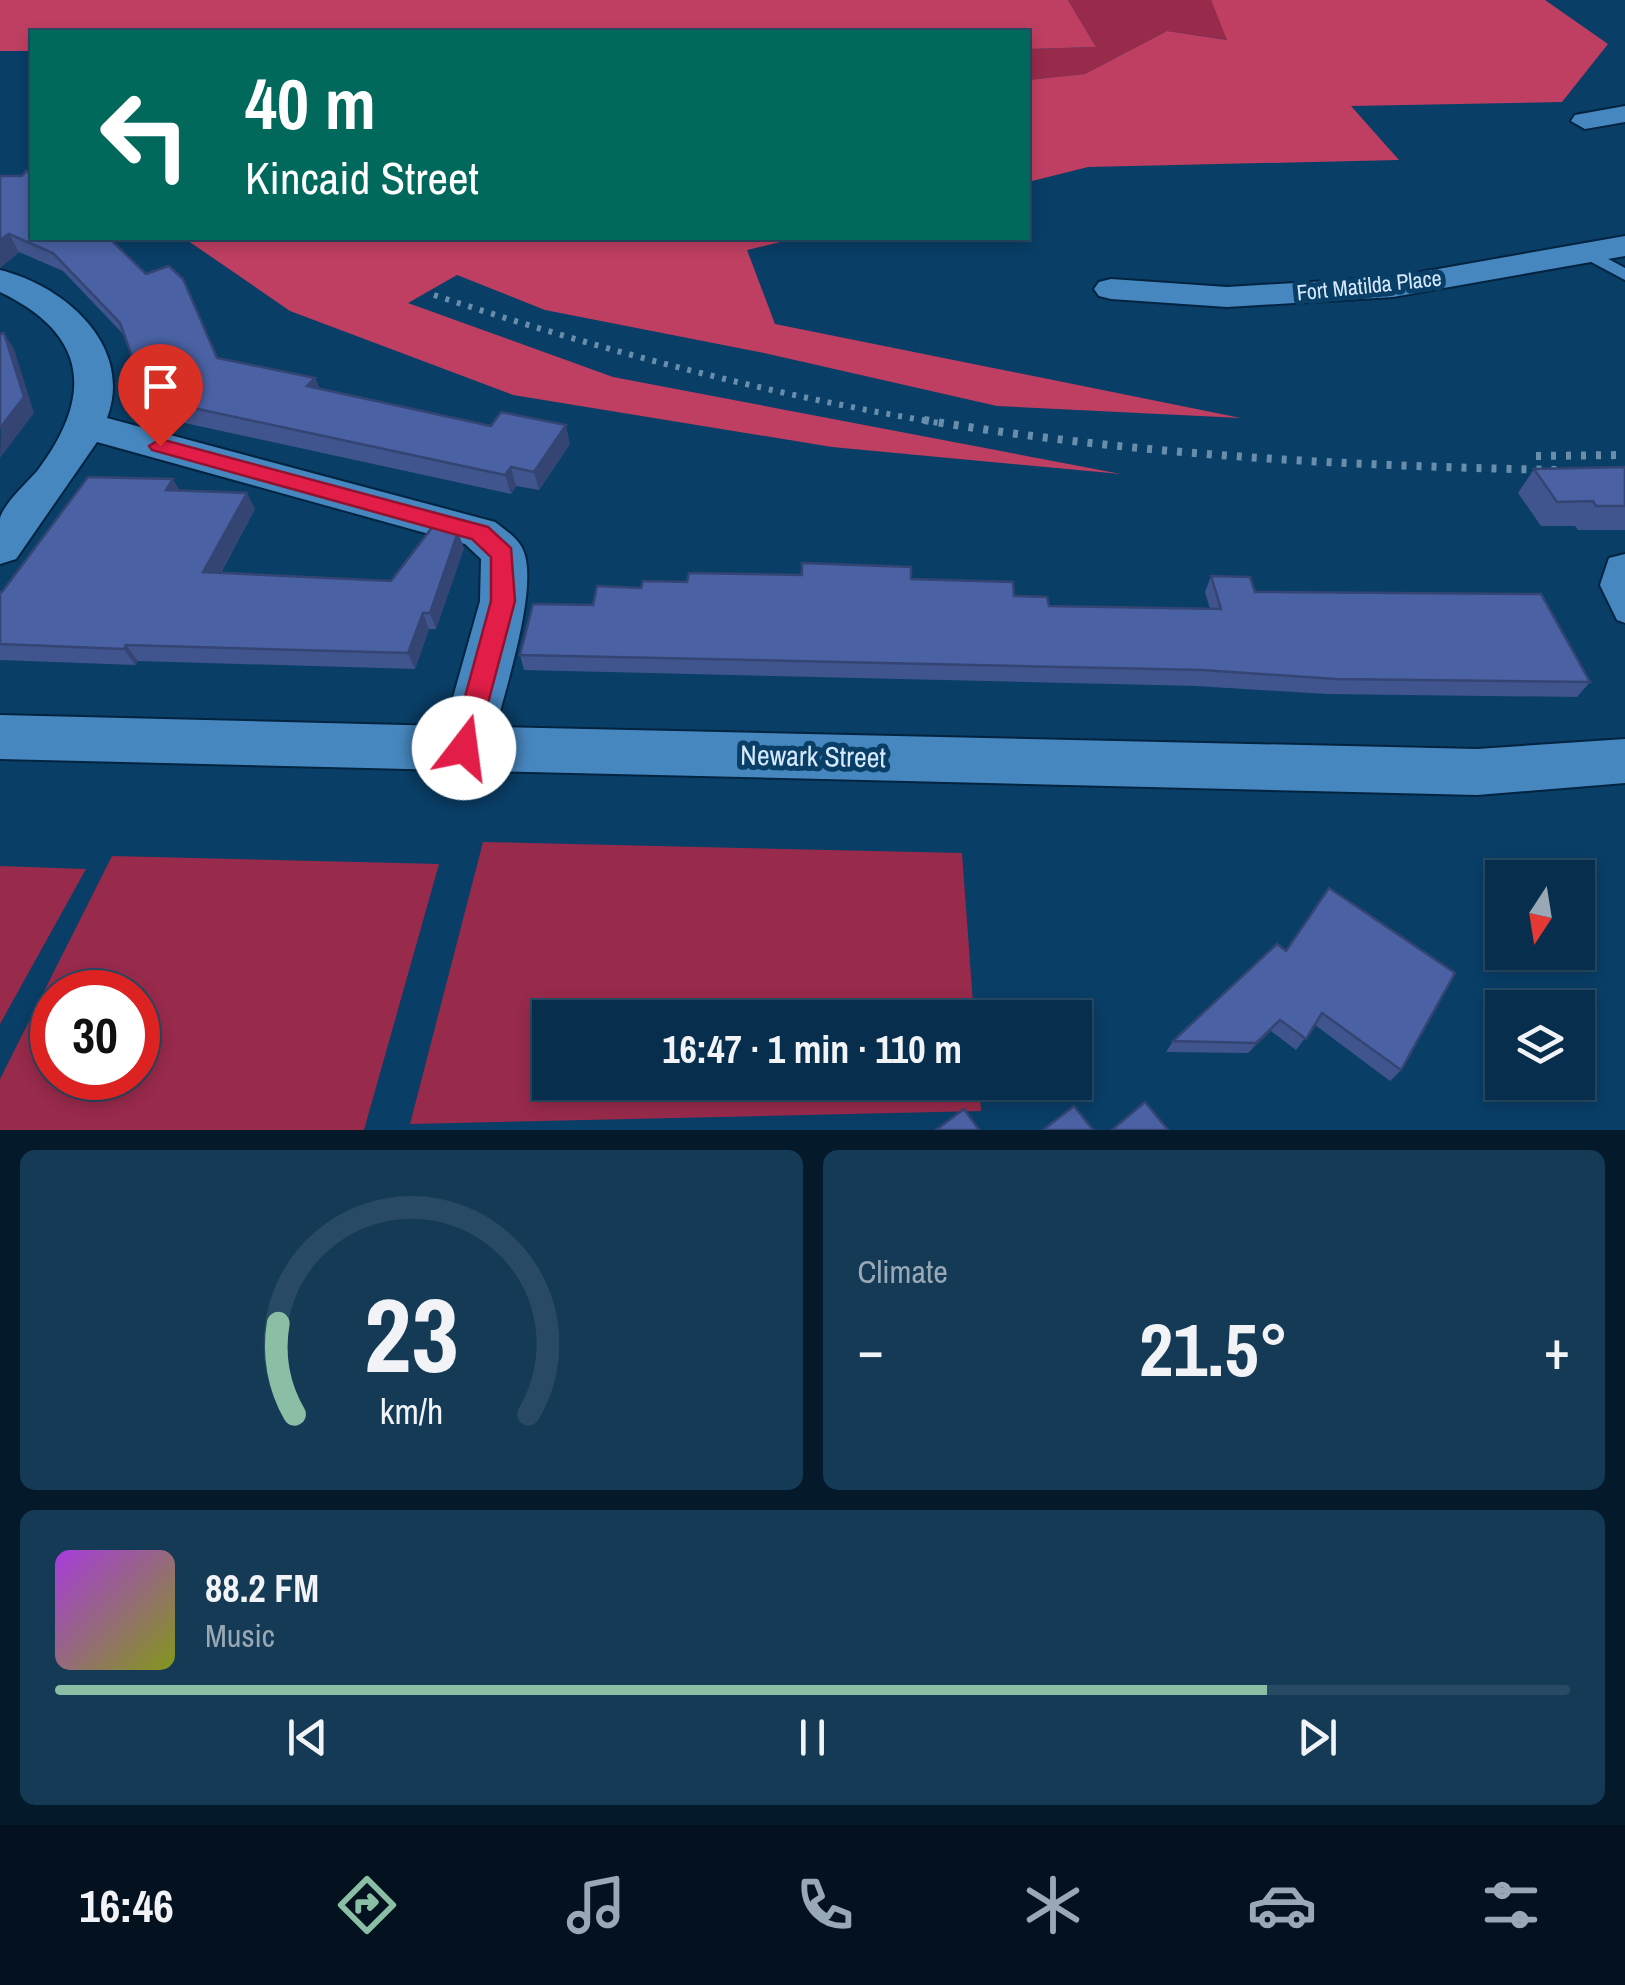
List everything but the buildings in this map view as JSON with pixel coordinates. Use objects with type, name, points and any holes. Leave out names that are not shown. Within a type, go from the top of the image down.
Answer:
[{"type":"street","points":[[1586,121],[1625,114]]},
{"type":"street","name":"Fort Matilda Place","points":[[1111,290],[1226,297],[1393,288],[1625,246]]},
{"type":"street","points":[[0,280],[48,304],[80,332],[97,365],[88,426],[0,548]]},
{"type":"street","points":[[88,426],[480,533],[503,554],[505,576],[503,601],[464,748]]},
{"type":"street","name":"Newark Street","points":[[0,737],[1477,772],[1625,761]]},
{"type":"lane","points":[[1586,252],[1625,276]]},
{"type":"lane","points":[[1625,562],[1618,564],[1612,585],[1625,614]]},
{"type":"shaded area","points":[[0,0],[1068,0],[1096,47],[1030,49],[1030,30],[30,30],[30,51],[0,51]]},
{"type":"shaded area","points":[[1068,0],[1211,0],[1228,40],[1167,31],[1085,74],[1030,80],[1030,49],[1096,47]]},
{"type":"shaded area","points":[[1211,0],[1545,0],[1608,44],[1562,102],[1351,106],[1399,160],[1088,167],[1030,182],[1030,80],[1085,74],[1167,31],[1227,40]]},
{"type":"shaded area","points":[[187,240],[789,240],[747,250],[775,324],[1241,418],[997,406],[764,353],[545,310],[457,275],[408,303],[613,377],[1121,474],[832,447],[513,395],[290,311]]},
{"type":"shaded area","points":[[483,842],[962,853],[973,1000],[532,1000],[532,1100],[980,1100],[981,1111],[410,1124]]},
{"type":"shaded area","points":[[112,856],[439,864],[364,1130],[0,1130],[0,1079],[30,1019],[30,1100],[160,1100],[160,970],[55,970]]},
{"type":"shaded area","points":[[0,866],[86,869],[0,1024]]},
{"type":"railway","points":[[434,295],[684,369],[939,423]]},
{"type":"railway","points":[[924,420],[1082,442],[1241,457],[1560,470]]},
{"type":"railway","points":[[1536,456],[1625,455]]},
{"type":"route","points":[[160,446],[480,533],[503,554],[503,601],[464,748]]}]
